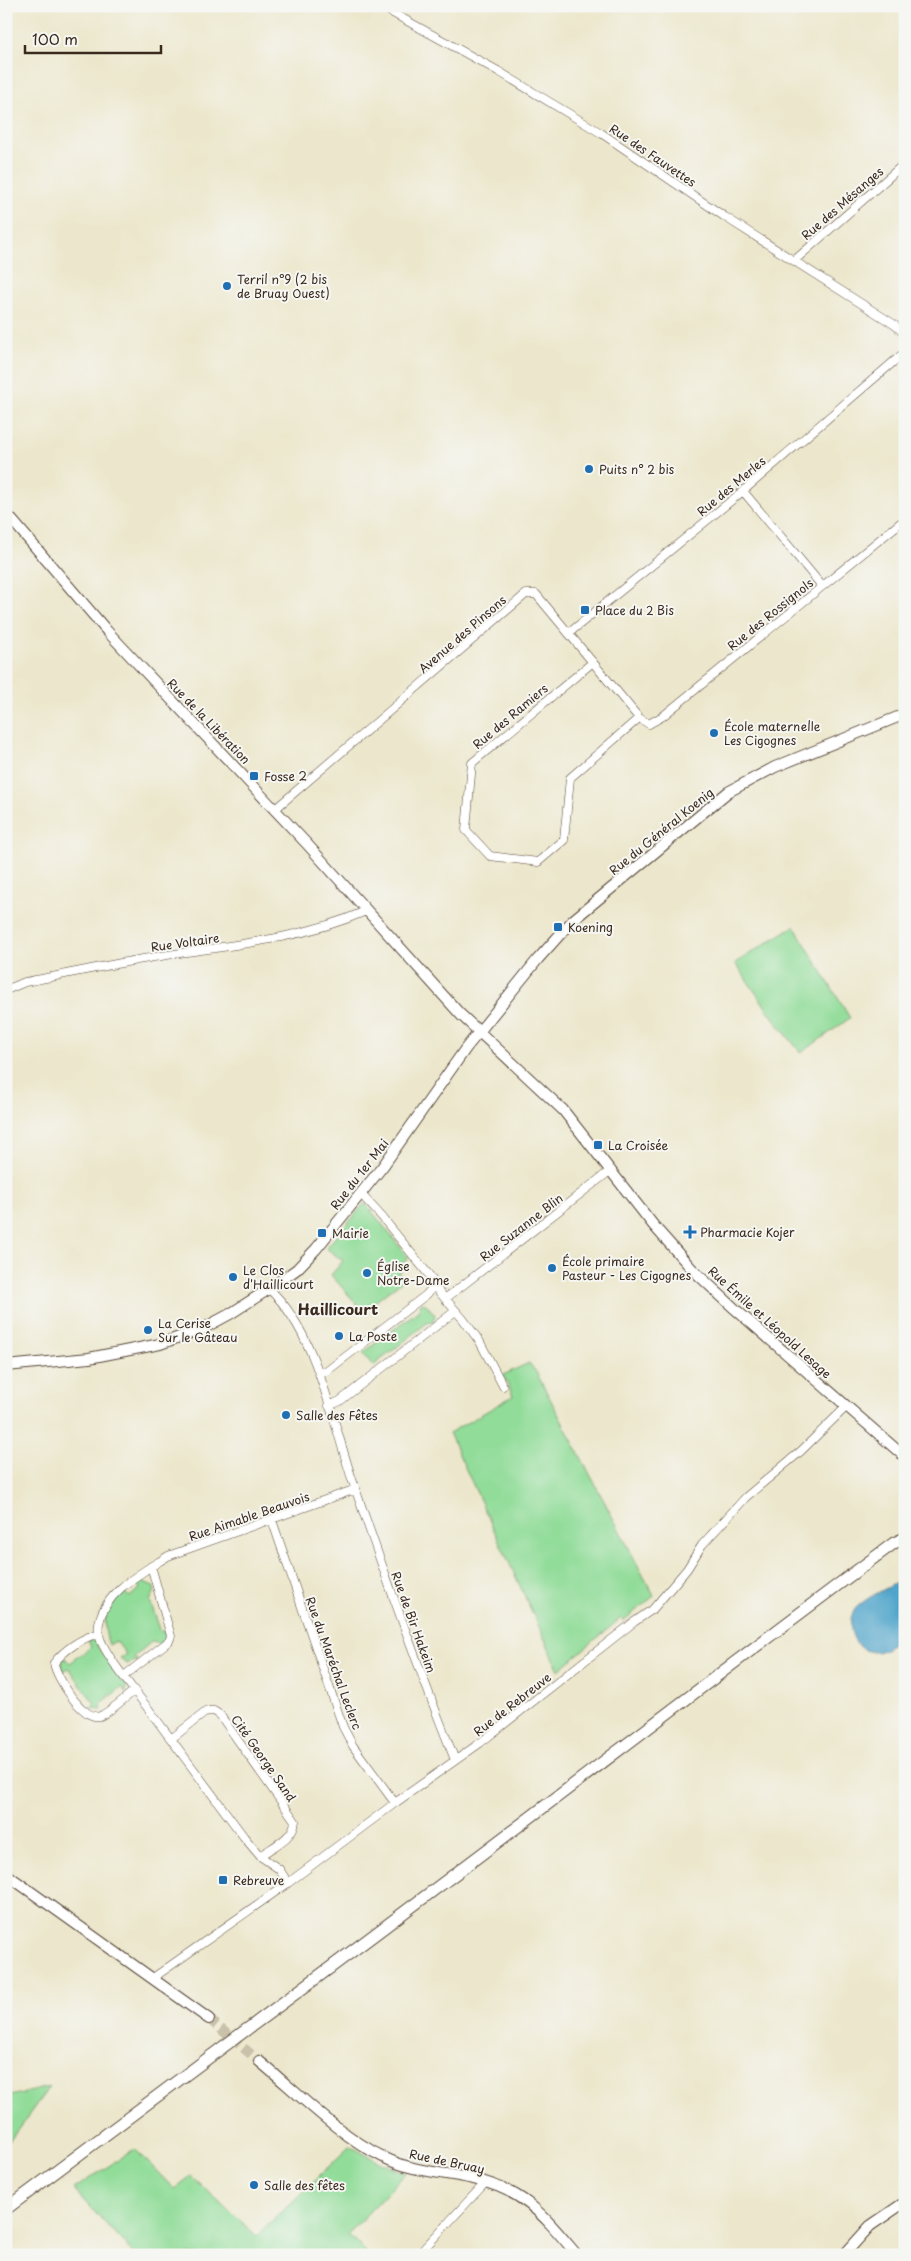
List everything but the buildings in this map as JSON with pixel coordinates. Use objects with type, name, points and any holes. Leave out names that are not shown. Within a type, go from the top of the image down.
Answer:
[{"type":"main road","points":[[6,2209],[900,1540],[905,1530]]},
{"type":"street","name":"Rue des Fauvettes","points":[[380,6],[498,71],[593,128],[720,214],[895,325],[905,334]]},
{"type":"street","name":"Rue des Mésanges","points":[[794,260],[905,163]]},
{"type":"street","name":"Rue des Merles","points":[[569,633],[743,491],[905,352]]},
{"type":"street","points":[[743,491],[822,586]]},
{"type":"street","name":"Rue de la Libération","points":[[6,513],[107,631],[479,1032]]},
{"type":"street","name":"Rue des Rossignols","points":[[649,724],[663,716],[905,519]]},
{"type":"street","name":"Avenue des Pinsons","points":[[274,810],[526,594],[536,594],[639,718],[649,724]]},
{"type":"street","name":"Rue des Ramiers","points":[[593,662],[472,763],[466,830],[490,856],[538,862],[564,840],[570,778],[639,718]]},
{"type":"street","name":"Rue du Général Koenig","points":[[479,1032],[538,959],[573,920],[728,792],[775,767],[905,714]]},
{"type":"street","name":"Rue Voltaire","points":[[6,990],[25,982],[161,956],[271,941],[342,922],[366,911]]},
{"type":"street","name":"Rue Émile et Léopold Lesage","points":[[479,1032],[563,1110],[654,1226],[692,1269],[904,1458]]},
{"type":"street","name":"Rue du 1er Mai","points":[[6,1366],[89,1358],[160,1344],[202,1329],[269,1289],[307,1259],[361,1194],[479,1032]]},
{"type":"street","name":"Rue Suzanne Blin","points":[[445,1300],[611,1170]]},
{"type":"street","points":[[361,1194],[417,1260],[454,1312],[463,1319],[480,1342],[503,1386]]},
{"type":"street","points":[[320,1373],[327,1371],[434,1286]]},
{"type":"street","name":"Rue de Bir Hakeim","points":[[269,1289],[279,1298],[287,1310],[320,1373],[329,1406],[400,1619],[455,1760]]},
{"type":"street","points":[[329,1406],[340,1401],[454,1312]]},
{"type":"street","name":"Rue de Rebreuve","points":[[153,1978],[288,1883],[395,1803],[480,1743],[653,1609],[687,1569],[702,1546],[746,1497],[801,1452],[847,1406]]},
{"type":"street","name":"Rue Aimable Beauvois","points":[[151,1566],[168,1556],[356,1489]]},
{"type":"street","name":"Rue du Maréchal Leclerc","points":[[272,1520],[343,1727],[353,1746],[395,1803]]},
{"type":"street","points":[[124,1676],[169,1641],[171,1636],[151,1566],[114,1595],[103,1610],[98,1633],[102,1644],[124,1676],[260,1856],[278,1869],[288,1883]]},
{"type":"street","points":[[98,1633],[86,1637],[59,1656],[54,1663],[56,1672],[84,1712],[91,1716],[100,1716],[135,1690]]},
{"type":"street","name":"Cité George Sand","points":[[171,1739],[207,1711],[214,1711],[220,1715],[295,1822],[295,1828],[291,1834],[260,1856]]},
{"type":"street","points":[[6,1874],[209,2019]]},
{"type":"street","name":"Rue de Bruay","points":[[259,2061],[352,2139],[386,2159],[415,2170],[486,2182],[498,2186],[539,2210],[578,2255]]},
{"type":"street","points":[[418,2255],[486,2182]]},
{"type":"street","points":[[844,2255],[870,2226],[905,2202]]},
{"type":"green space","points":[[794,926],[850,1018],[801,1053],[777,1023],[735,963]]},
{"type":"green space","points":[[365,1203],[409,1258],[399,1266],[401,1271],[398,1273],[403,1280],[363,1311],[331,1275],[343,1261],[326,1248]]},
{"type":"green space","points":[[421,1303],[426,1304],[435,1315],[433,1321],[427,1323],[373,1366],[363,1353],[418,1311]]},
{"type":"green space","points":[[529,1363],[536,1372],[654,1596],[623,1621],[621,1618],[559,1670],[449,1433],[513,1396],[503,1375]]},
{"type":"green space","points":[[142,1581],[153,1586],[155,1591],[150,1601],[161,1632],[166,1629],[167,1635],[161,1644],[151,1642],[134,1657],[138,1660],[127,1664],[120,1658],[126,1654],[116,1641],[109,1645],[105,1629],[106,1615],[113,1603],[124,1591],[129,1597],[140,1589],[137,1583]]},
{"type":"green space","points":[[88,1641],[97,1641],[97,1646],[122,1682],[125,1681],[127,1687],[126,1692],[122,1687],[100,1704],[102,1709],[91,1708],[95,1704],[69,1668],[63,1671],[62,1662],[65,1658],[70,1663],[91,1647]]},
{"type":"green space","points":[[49,2087],[6,2146],[6,2097]]},
{"type":"green space","points":[[350,2146],[379,2162],[406,2173],[348,2234],[368,2255],[135,2255],[73,2189],[135,2149],[174,2189],[191,2176],[257,2236]]},
{"type":"water","points":[[905,1578],[905,1634],[884,1650],[876,1652],[862,1648],[853,1637],[851,1630],[852,1615],[855,1609],[871,1596]]},
{"type":"tunnel","points":[[209,2019],[259,2061]]},
{"type":"place","name":"Terril n°9 (2 bis de Bruay Ouest)","points":[[227,286]]},
{"type":"place","name":"Puits n° 2 bis","points":[[589,469]]},
{"type":"place","name":"Place du 2 Bis","points":[[585,610]]},
{"type":"place","name":"École maternelle Les Cigognes","points":[[714,733]]},
{"type":"place","name":"Fosse 2","points":[[254,776]]},
{"type":"place","name":"Koening","points":[[558,927]]},
{"type":"place","name":"La Croisée","points":[[598,1145]]},
{"type":"place","name":"Pharmacie Kojer","points":[[690,1232]]},
{"type":"place","name":"Mairie","points":[[322,1233]]},
{"type":"place","name":"École primaire Pasteur - Les Cigognes","points":[[552,1268]]},
{"type":"place","name":"Église Notre-Dame","points":[[367,1273]]},
{"type":"place","name":"Le Clos d'Haillicourt","points":[[233,1277]]},
{"type":"place","name":"La Cerise Sur le Gâteau","points":[[148,1330]]},
{"type":"place","name":"La Poste","points":[[339,1336]]},
{"type":"place","name":"Salle des Fêtes","points":[[286,1415]]},
{"type":"place","name":"Rebreuve","points":[[223,1880]]},
{"type":"place","name":"Salle des fêtes","points":[[254,2185]]},
{"type":"district","name":"Haillicourt","points":[[338,1308]]}]
